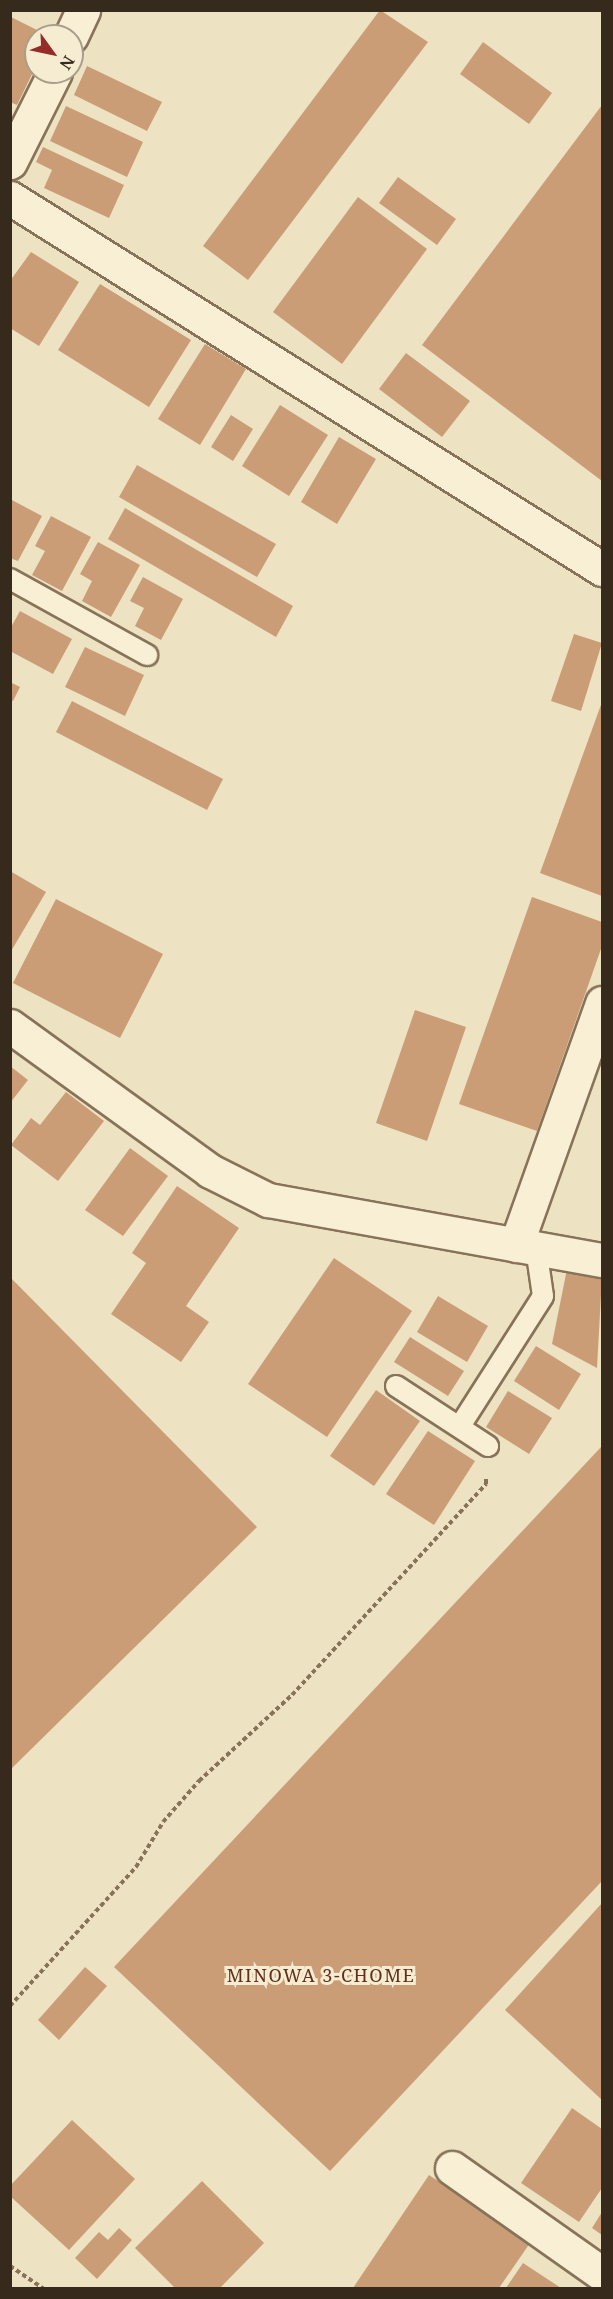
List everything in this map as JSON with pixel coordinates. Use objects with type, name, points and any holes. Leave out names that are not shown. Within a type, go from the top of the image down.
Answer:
[{"type":"street","points":[[76,24],[82,10]]},
{"type":"street","points":[[10,162],[49,84]]},
{"type":"street","points":[[10,198],[603,569]]},
{"type":"street","points":[[526,1246],[603,1003]]},
{"type":"street","points":[[10,1026],[210,1171],[268,1200],[603,1260]]},
{"type":"street","points":[[452,2168],[603,2274]]},
{"type":"lane","points":[[10,579],[147,655]]},
{"type":"lane","points":[[460,1426],[543,1296],[526,1246]]},
{"type":"lane","points":[[396,1386],[488,1446]]},
{"type":"path","points":[[10,2006],[136,1867],[163,1822],[199,1781],[292,1695],[486,1484],[488,1446]]},
{"type":"path","points":[[10,2266],[43,2289]]},
{"type":"building","points":[[380,10],[428,42],[248,280],[203,246]]},
{"type":"building","points":[[11,17],[25,24],[24,84],[27,84],[17,105],[10,102]]},
{"type":"building","points":[[483,42],[552,93],[529,124],[460,74]]},
{"type":"building","points":[[87,66],[162,102],[147,131],[74,95],[79,84],[84,84],[84,73]]},
{"type":"building","points":[[602,105],[602,481],[422,345]]},
{"type":"building","points":[[66,106],[143,142],[127,177],[50,141]]},
{"type":"building","points":[[43,147],[124,185],[109,218],[44,188],[52,170],[36,162]]},
{"type":"building","points":[[398,177],[456,219],[437,245],[379,203]]},
{"type":"building","points":[[358,197],[427,249],[342,364],[273,312]]},
{"type":"building","points":[[31,252],[79,282],[39,346],[10,328],[10,281]]},
{"type":"building","points":[[100,284],[191,340],[149,407],[58,350]]},
{"type":"building","points":[[205,344],[246,369],[200,445],[158,419]]},
{"type":"building","points":[[406,353],[470,401],[442,437],[379,389]]},
{"type":"building","points":[[280,405],[328,435],[289,496],[242,466]]},
{"type":"building","points":[[231,415],[253,429],[233,461],[211,447]]},
{"type":"building","points":[[339,437],[376,459],[337,524],[301,502]]},
{"type":"building","points":[[137,465],[276,544],[257,577],[119,497]]},
{"type":"building","points":[[10,499],[42,516],[18,561],[10,558]]},
{"type":"building","points":[[125,508],[293,606],[276,637],[108,539]]},
{"type":"building","points":[[51,516],[91,537],[62,591],[32,575],[45,551],[35,546]]},
{"type":"building","points":[[98,542],[140,565],[111,617],[82,601],[92,581],[80,574]]},
{"type":"building","points":[[143,577],[183,599],[161,640],[135,626],[144,608],[130,601]]},
{"type":"building","points":[[20,611],[72,639],[53,674],[10,651],[10,629]]},
{"type":"building","points":[[574,634],[602,643],[581,711],[551,701]]},
{"type":"building","points":[[85,647],[144,675],[125,716],[65,687]]},
{"type":"building","points":[[10,682],[20,687],[13,701],[10,700]]},
{"type":"building","points":[[72,701],[223,779],[207,810],[56,732]]},
{"type":"building","points":[[602,702],[602,896],[540,873]]},
{"type":"building","points":[[10,871],[46,892],[10,953]]},
{"type":"building","points":[[532,897],[602,922],[602,946],[537,1131],[459,1104]]},
{"type":"building","points":[[56,899],[163,954],[120,1038],[13,983]]},
{"type":"building","points":[[415,1010],[466,1027],[427,1141],[376,1123]]},
{"type":"building","points":[[10,1066],[28,1080],[10,1103]]},
{"type":"building","points":[[66,1092],[104,1121],[58,1181],[11,1145],[31,1118],[40,1125]]},
{"type":"building","points":[[130,1148],[168,1176],[123,1236],[85,1210]]},
{"type":"building","points":[[177,1186],[239,1228],[186,1306],[209,1322],[181,1362],[111,1314],[146,1263],[132,1253]]},
{"type":"building","points":[[334,1258],[412,1311],[327,1437],[248,1384]]},
{"type":"building","points":[[567,1269],[602,1276],[597,1368],[552,1344]]},
{"type":"building","points":[[10,1277],[257,1527],[10,1770]]},
{"type":"building","points":[[438,1296],[488,1326],[467,1362],[417,1332]]},
{"type":"building","points":[[410,1337],[464,1371],[448,1396],[394,1362]]},
{"type":"building","points":[[536,1346],[581,1374],[559,1410],[514,1381]]},
{"type":"building","points":[[376,1390],[420,1421],[374,1486],[330,1456]]},
{"type":"building","points":[[508,1391],[552,1418],[529,1454],[486,1427]]},
{"type":"building","points":[[428,1431],[475,1461],[434,1525],[386,1494]]},
{"type":"building","points":[[602,1446],[602,1881],[330,2171],[114,1967]]},
{"type":"building","points":[[602,1903],[602,2100],[505,2010]]},
{"type":"building","points":[[85,1967],[107,1986],[59,2040],[38,2020]]},
{"type":"building","points":[[572,2108],[602,2129],[602,2188],[579,2222],[521,2183]]},
{"type":"building","points":[[72,2120],[135,2179],[69,2250],[10,2196],[10,2186]]},
{"type":"building","points":[[429,2175],[530,2243],[499,2288],[353,2288]]},
{"type":"building","points":[[202,2181],[264,2243],[220,2288],[175,2288],[135,2248]]},
{"type":"building","points":[[602,2212],[602,2235],[592,2228]]},
{"type":"building","points":[[119,2228],[132,2240],[97,2279],[75,2258],[99,2232],[108,2240]]},
{"type":"building","points":[[523,2263],[561,2288],[506,2288]]},
{"type":"district","name":"MINOWA 3-CHOME","points":[[321,1975]]}]
